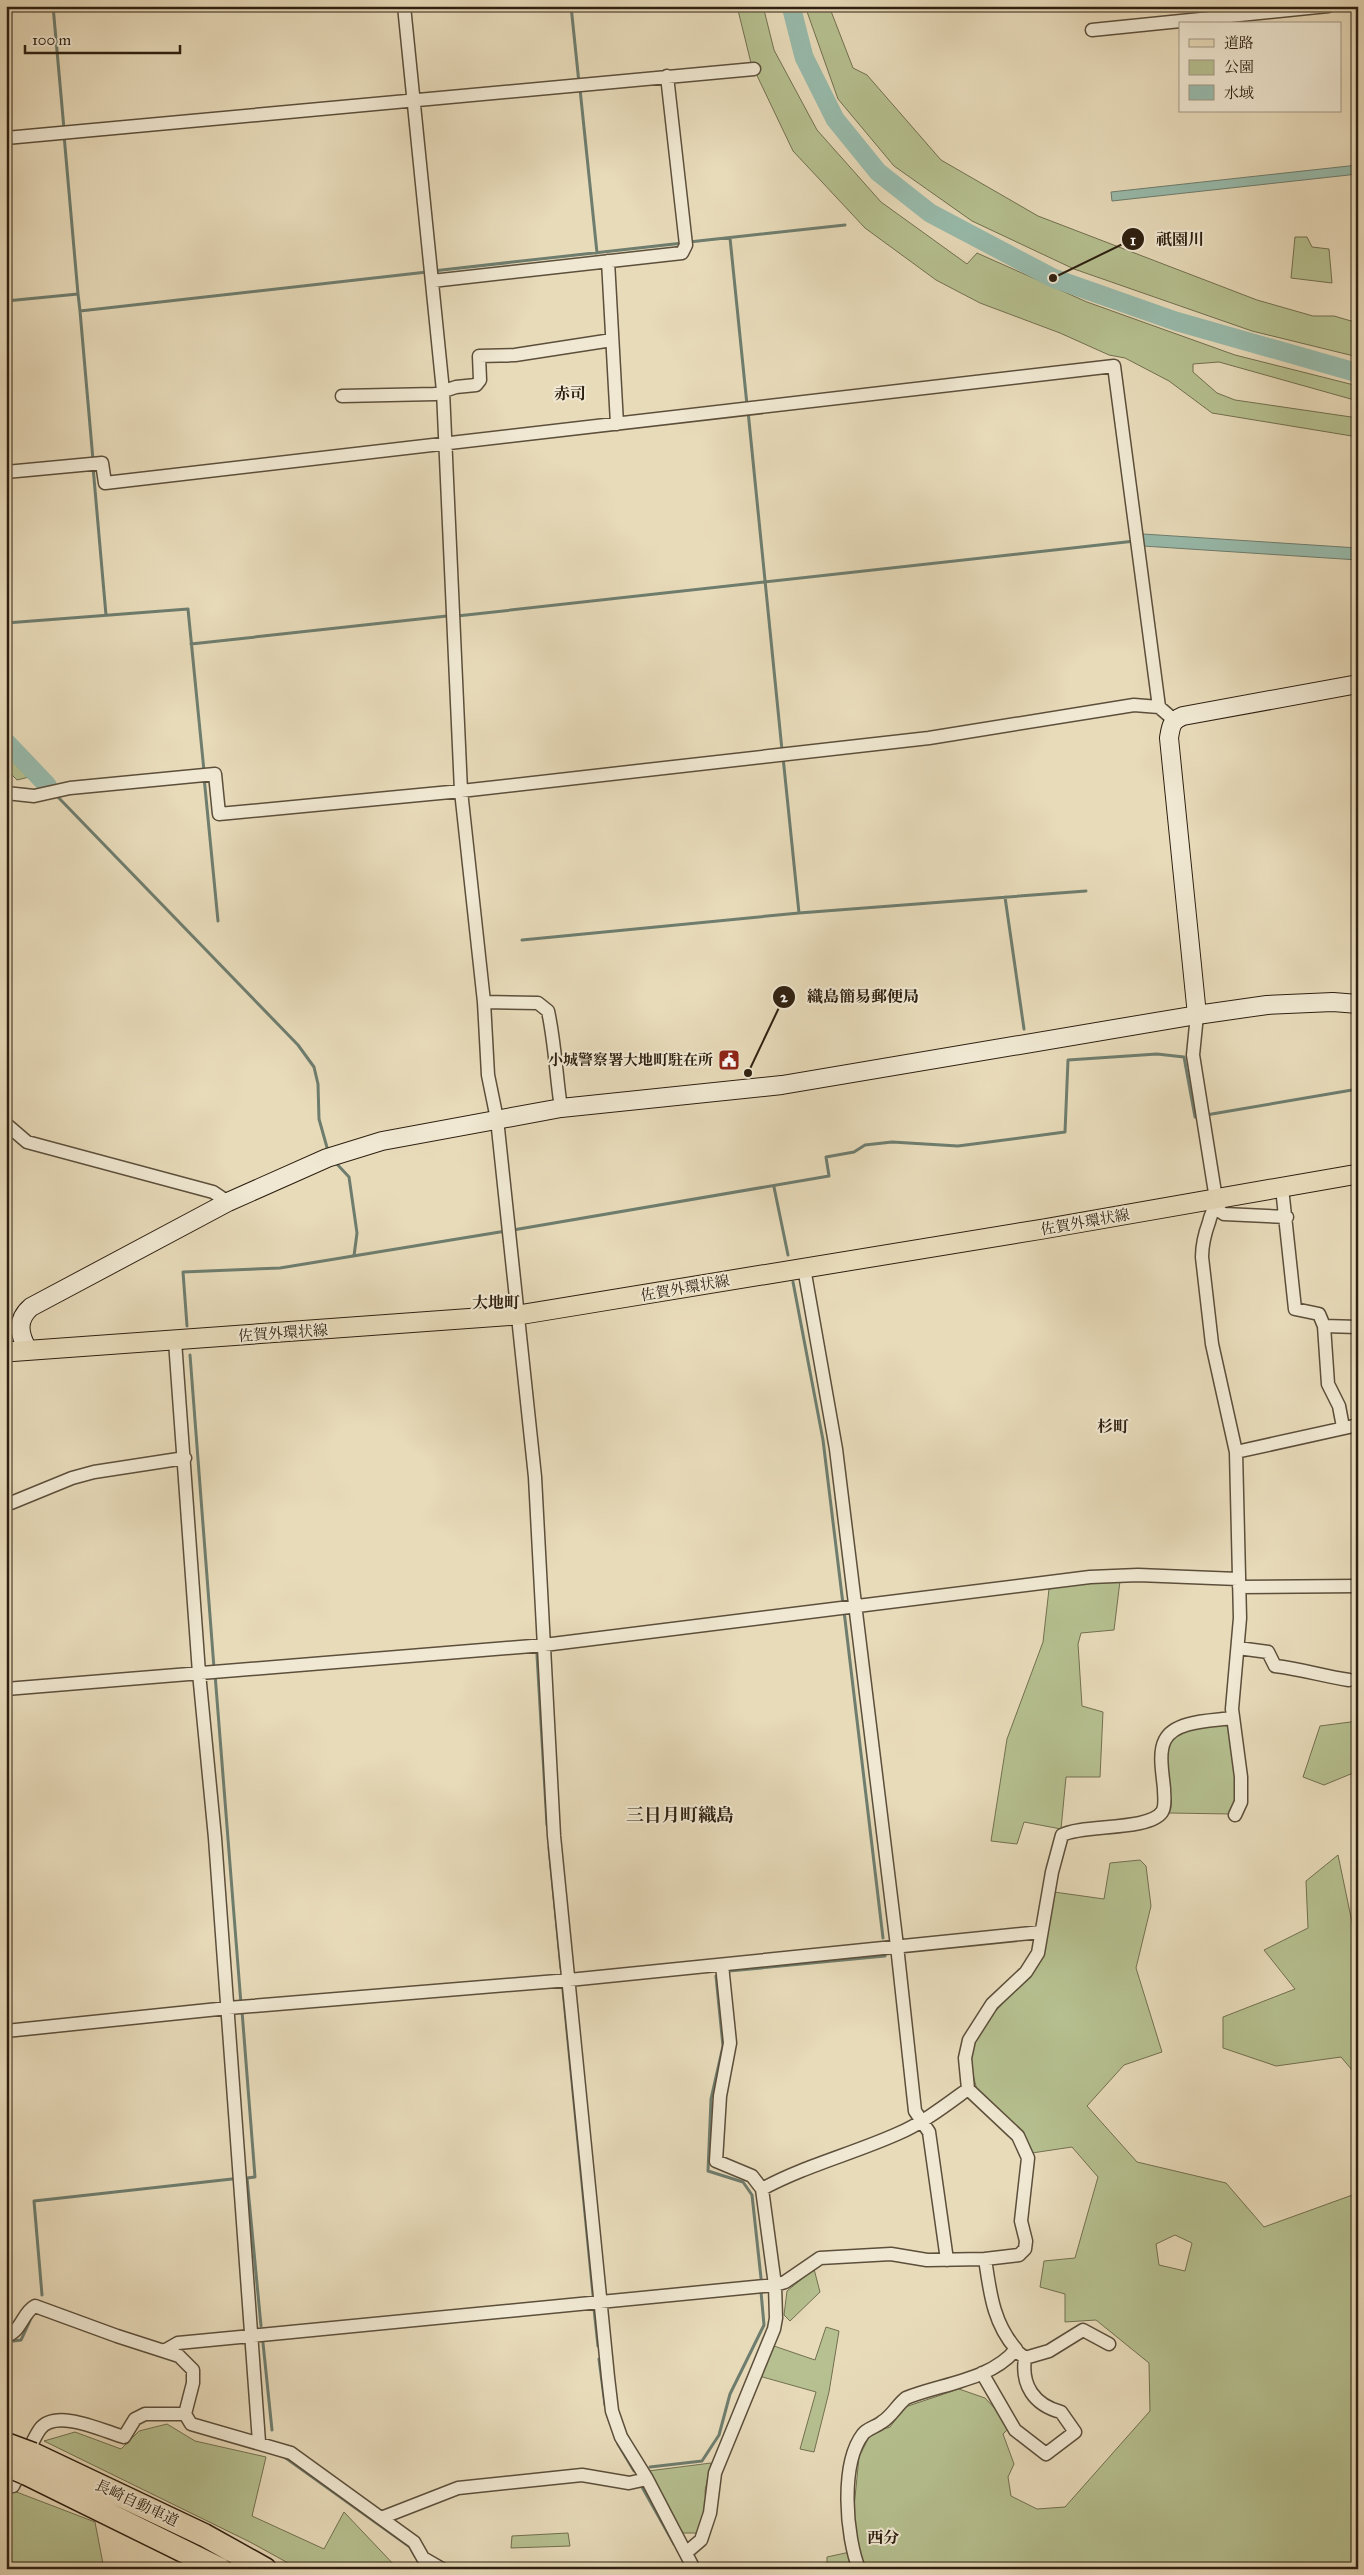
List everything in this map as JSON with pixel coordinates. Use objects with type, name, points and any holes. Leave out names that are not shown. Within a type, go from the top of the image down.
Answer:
[{"type":"highway","name":"長崎自動車道","points":[[6,2444],[18,2469],[220,2569]]},
{"type":"highway","name":"長崎自動車道","points":[[18,2469],[204,2535],[265,2569]]},
{"type":"main road","name":"佐賀外環状線","points":[[6,1352],[518,1315],[1216,1204],[1282,1188],[1358,1174]]},
{"type":"street","points":[[404,6],[443,391],[461,791],[484,1002],[488,1075],[497,1119],[535,1477],[554,1836],[599,2302],[612,2411],[621,2437],[647,2479],[687,2552],[694,2569]]},
{"type":"street","points":[[1092,30],[1328,6]]},
{"type":"street","points":[[6,138],[754,68]]},
{"type":"street","points":[[431,275],[608,261],[682,252],[685,241],[667,76]]},
{"type":"street","points":[[608,261],[617,424]]},
{"type":"street","points":[[342,396],[435,394],[476,385],[480,380],[480,356],[515,354],[612,340]]},
{"type":"street","points":[[6,472],[102,463],[105,483],[1114,366],[1160,707]]},
{"type":"street","points":[[1174,720],[1358,684]]},
{"type":"street","points":[[6,793],[34,796],[70,788],[215,774],[219,814],[461,791],[928,738],[1134,705],[1160,707],[1174,720]]},
{"type":"street","points":[[1174,720],[1169,738],[1197,1014],[1194,1054],[1216,1204],[1224,1214],[1287,1217]]},
{"type":"street","points":[[484,1002],[538,1003],[548,1011],[555,1044],[554,1059],[561,1108]]},
{"type":"street","points":[[28,1350],[22,1339],[20,1322],[24,1313],[31,1307],[228,1202],[331,1156],[382,1141],[561,1108],[782,1085],[1197,1014],[1267,1005],[1333,1002],[1358,1004]]},
{"type":"street","points":[[6,1124],[27,1142],[213,1192],[228,1202]]},
{"type":"street","points":[[1282,1188],[1287,1217],[1295,1309],[1319,1314],[1324,1326],[1328,1384],[1340,1406],[1343,1427]]},
{"type":"street","points":[[1216,1204],[1209,1220],[1202,1257],[1212,1344],[1236,1452],[1238,1648],[1232,1718],[1241,1777],[1241,1802],[1235,1815]]},
{"type":"street","points":[[804,1268],[836,1448],[897,1946],[915,2111],[929,2132],[947,2260]]},
{"type":"street","points":[[1324,1326],[1358,1327]]},
{"type":"street","points":[[175,1341],[185,1458],[199,1673],[228,2008],[253,2336],[259,2442]]},
{"type":"street","points":[[1236,1452],[1343,1427],[1358,1426]]},
{"type":"street","points":[[6,1505],[94,1472],[185,1458]]},
{"type":"street","points":[[6,1689],[544,1645],[1090,1577],[1138,1575],[1238,1583],[1358,1586]]},
{"type":"street","points":[[1238,1648],[1268,1652],[1275,1666],[1309,1670],[1317,1676],[1349,1680]]},
{"type":"street","points":[[164,2351],[178,2343],[775,2285],[785,2282],[820,2258],[891,2254],[927,2260],[947,2260],[985,2259],[1019,2255],[1025,2249],[1026,2241],[1021,2221],[1028,2158],[1018,2136],[968,2089],[965,2058],[969,2040],[992,2004],[1026,1972],[1038,1953],[1052,1872],[1062,1835],[1070,1831],[1105,1829],[1152,1819],[1162,1812],[1164,1802],[1164,1741],[1171,1732],[1180,1727],[1232,1718]]},
{"type":"street","points":[[6,2031],[248,2006],[569,1980],[1041,1932]]},
{"type":"street","points":[[687,2552],[701,2540],[710,2513],[715,2473],[774,2329],[776,2318],[775,2285],[762,2190],[752,2176],[716,2161],[720,2096],[730,2043],[722,1965]]},
{"type":"street","points":[[762,2190],[786,2176],[899,2134],[968,2089]]},
{"type":"street","points":[[982,2373],[1016,2430],[1046,2454],[1075,2432],[1061,2412],[1048,2409],[1025,2385],[1021,2354],[1007,2339],[996,2318],[985,2259]]},
{"type":"street","points":[[6,2336],[15,2332],[29,2309],[36,2306],[117,2336],[179,2356],[193,2370],[193,2383],[185,2414],[186,2419],[197,2427],[259,2442],[291,2453],[414,2542],[423,2558],[442,2569]]},
{"type":"street","points":[[859,2569],[849,2525],[848,2503],[854,2455],[862,2435],[868,2429],[886,2420],[898,2404],[906,2398],[982,2373],[1011,2355],[1049,2351],[1083,2330],[1109,2344]]},
{"type":"street","points":[[18,2469],[13,2486],[40,2429],[51,2420],[64,2419],[124,2437],[135,2419],[145,2414],[185,2414]]},
{"type":"street","points":[[381,2518],[458,2488],[582,2475],[629,2482],[647,2479]]},
{"type":"green space","points":[[737,6],[763,6],[774,50],[817,130],[881,202],[967,264],[977,253],[1087,302],[1235,355],[1358,386],[1358,401],[1219,362],[1193,364],[1193,372],[1217,393],[1235,400],[1358,418],[1358,437],[1212,413],[1169,381],[1125,358],[1109,355],[1060,333],[980,303],[936,280],[865,228],[793,151],[751,63]]},
{"type":"green space","points":[[805,6],[829,6],[853,68],[867,75],[941,160],[1038,216],[1257,300],[1313,316],[1334,316],[1358,323],[1358,357],[1252,331],[1074,269],[972,221],[894,166],[838,99]]},
{"type":"green space","points":[[1295,237],[1307,237],[1312,247],[1329,249],[1332,283],[1291,278]]},
{"type":"green space","points":[[6,753],[29,777],[17,780],[6,769]]},
{"type":"green space","points":[[1093,1581],[1120,1581],[1114,1630],[1081,1633],[1078,1644],[1082,1706],[1103,1712],[1100,1777],[1066,1777],[1061,1829],[1024,1822],[1017,1844],[991,1841],[1007,1739],[1043,1642],[1049,1589]]},
{"type":"green space","points":[[1358,1721],[1358,1771],[1324,1785],[1303,1777],[1320,1726]]},
{"type":"green space","points":[[1230,1722],[1238,1797],[1231,1814],[1169,1813],[1167,1748],[1175,1733]]},
{"type":"green space","points":[[1338,1855],[1358,1951],[1358,2077],[1341,2057],[1276,2066],[1223,2048],[1223,2017],[1295,1989],[1264,1950],[1308,1928],[1306,1881]]},
{"type":"green space","points":[[1140,1860],[1146,1866],[1151,1906],[1136,1968],[1162,2052],[1124,2065],[1087,2106],[1137,2162],[1226,2183],[1264,2227],[1358,2193],[1358,2569],[862,2569],[853,2518],[859,2457],[871,2433],[890,2427],[905,2407],[959,2389],[985,2398],[1011,2426],[1003,2434],[1014,2464],[1008,2477],[1011,2496],[1037,2509],[1065,2507],[1150,2411],[1149,2363],[1096,2320],[1065,2322],[1065,2294],[1040,2287],[1044,2261],[1075,2258],[1098,2177],[1072,2147],[1032,2153],[1014,2124],[978,2094],[969,2059],[980,2028],[1038,1965],[1045,1945],[1054,1892],[1104,1899],[1110,1863]],"holes":[[[1175,2235],[1192,2243],[1185,2271],[1159,2265],[1156,2244]]]},
{"type":"green space","points":[[814,2269],[820,2292],[790,2321],[784,2315],[787,2291]]},
{"type":"green space","points":[[826,2327],[839,2331],[829,2392],[814,2452],[800,2449],[816,2392],[759,2376],[774,2346],[815,2360]]},
{"type":"green space","points":[[167,2424],[195,2441],[266,2457],[252,2516],[324,2549],[344,2512],[398,2569],[299,2569],[250,2542],[44,2441],[75,2432],[121,2449],[139,2431]]},
{"type":"green space","points":[[711,2463],[705,2491],[707,2511],[698,2533],[682,2533],[648,2471]]},
{"type":"green space","points":[[6,2488],[95,2522],[104,2569],[6,2569]]},
{"type":"green space","points":[[568,2533],[570,2546],[511,2548],[512,2536]]},
{"type":"green space","points":[[850,2552],[853,2569],[827,2569],[827,2557]]},
{"type":"water","points":[[1358,165],[1358,174],[1112,201],[1111,192]]},
{"type":"water","points":[[1143,534],[1358,548],[1358,560],[1143,546]]},
{"type":"waterway","points":[[53,6],[64,129]]},
{"type":"waterway","points":[[571,6],[579,83]]},
{"type":"waterway","points":[[791,6],[804,57],[835,119],[878,172],[930,213],[1053,278],[1175,321],[1358,373]]},
{"type":"waterway","points":[[580,89],[597,253]]},
{"type":"waterway","points":[[64,135],[78,294]]},
{"type":"waterway","points":[[689,242],[845,225]]},
{"type":"waterway","points":[[730,238],[747,405]]},
{"type":"waterway","points":[[433,271],[683,243]]},
{"type":"waterway","points":[[6,301],[78,294],[80,311],[427,272]]},
{"type":"waterway","points":[[80,311],[93,460]]},
{"type":"waterway","points":[[748,411],[782,750]]},
{"type":"waterway","points":[[93,467],[106,615]]},
{"type":"waterway","points":[[457,616],[1135,541]]},
{"type":"waterway","points":[[6,623],[188,609],[204,771]]},
{"type":"waterway","points":[[191,644],[447,616]]},
{"type":"waterway","points":[[6,742],[47,785]]},
{"type":"waterway","points":[[783,757],[799,913]]},
{"type":"waterway","points":[[204,777],[218,921]]},
{"type":"waterway","points":[[56,795],[298,1045],[314,1067],[318,1084],[319,1119],[328,1151]]},
{"type":"waterway","points":[[522,940],[799,913],[1086,891]]},
{"type":"waterway","points":[[1005,897],[1024,1029]]},
{"type":"waterway","points":[[513,1230],[829,1176],[826,1157],[854,1152],[865,1145],[892,1142],[958,1146],[1065,1132],[1068,1060],[1157,1054],[1184,1057],[1195,1117],[1199,1116]]},
{"type":"waterway","points":[[1206,1115],[1358,1089]]},
{"type":"waterway","points":[[336,1163],[349,1177],[357,1233],[354,1256]]},
{"type":"waterway","points":[[774,1187],[788,1255]]},
{"type":"waterway","points":[[187,1326],[183,1272],[280,1268],[506,1231]]},
{"type":"waterway","points":[[793,1282],[823,1440],[843,1604]]},
{"type":"waterway","points":[[190,1355],[214,1668]]},
{"type":"waterway","points":[[844,1611],[883,1938]]},
{"type":"waterway","points":[[537,1655],[547,1825]]},
{"type":"waterway","points":[[215,1674],[241,2004]]},
{"type":"waterway","points":[[549,1847],[561,1968]]},
{"type":"waterway","points":[[729,1971],[885,1956]]},
{"type":"waterway","points":[[716,1976],[723,2046],[711,2099],[708,2171],[743,2182],[752,2195],[761,2278]]},
{"type":"waterway","points":[[563,1990],[593,2295]]},
{"type":"waterway","points":[[242,2011],[255,2177],[247,2178],[261,2326]]},
{"type":"waterway","points":[[42,2295],[34,2201],[232,2179]]},
{"type":"waterway","points":[[650,2467],[702,2461],[719,2435],[730,2394],[764,2325],[761,2292]]},
{"type":"waterway","points":[[594,2309],[598,2346]]},
{"type":"waterway","points":[[6,2342],[21,2340],[32,2316]]},
{"type":"waterway","points":[[263,2343],[272,2430]]},
{"type":"waterway","points":[[599,2359],[605,2405]]},
{"type":"waterway","points":[[618,2444],[634,2471]]},
{"type":"waterway","points":[[283,2456],[410,2547],[415,2556]]},
{"type":"waterway","points":[[642,2487],[674,2544]]},
{"type":"place","name":"祇園川","points":[[1053,278]]},
{"type":"place","name":"小城警察署大地町駐在所","points":[[729,1060]]},
{"type":"place","name":"織島簡易郵便局","points":[[748,1073]]},
{"type":"district","name":"赤司","points":[[570,393]]},
{"type":"district","name":"大地町","points":[[496,1302]]},
{"type":"district","name":"杉町","points":[[1113,1426]]},
{"type":"district","name":"三日月町織島","points":[[680,1815]]},
{"type":"district","name":"西分","points":[[883,2537]]}]
